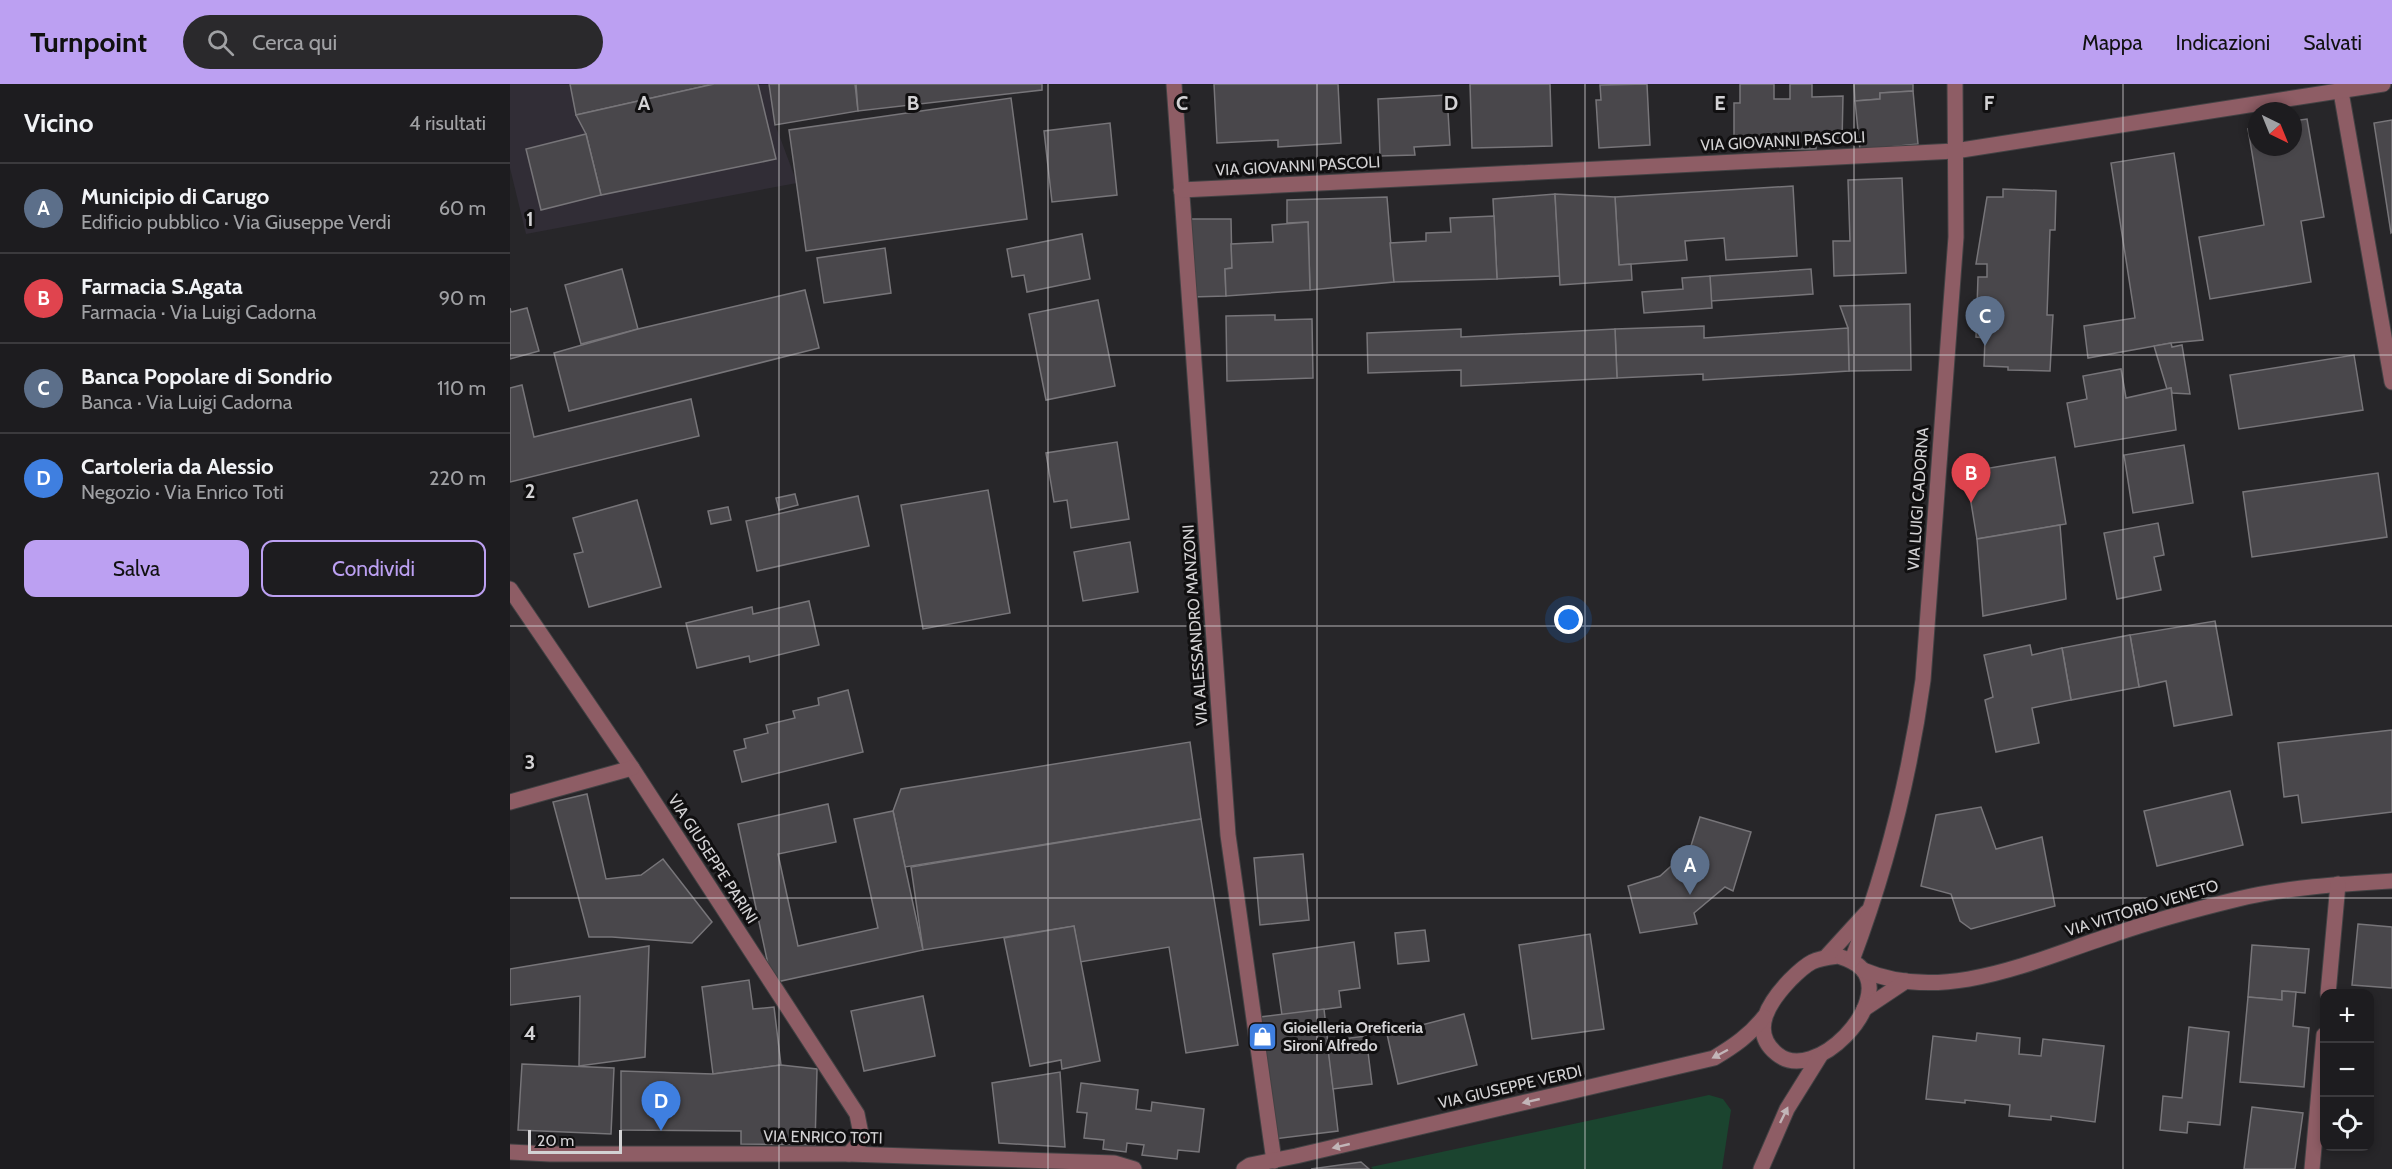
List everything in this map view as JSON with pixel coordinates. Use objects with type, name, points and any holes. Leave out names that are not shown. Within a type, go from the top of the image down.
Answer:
[{"type":"street","name":"VIA ALESSANDRO MANZONI","points":[[1174,84],[1228,835],[1274,1161]]},
{"type":"street","name":"VIA LUIGI CADORNA","points":[[1858,965],[1869,910],[1900,803],[1916,735],[1923,680],[1956,237],[1955,84]]},
{"type":"street","name":"VIA GIOVANNI PASCOLI","points":[[1181,190],[1955,151],[2383,84]]},
{"type":"street","points":[[2341,92],[2392,382]]},
{"type":"street","name":"VIA GIUSEPPE PARINI","points":[[510,589],[632,768],[856,1114],[862,1139],[849,1154]]},
{"type":"street","points":[[510,802],[632,768]]},
{"type":"street","name":"VIA VITTORIO VENETO","points":[[1858,965],[1874,974],[1906,981],[1973,979],[2146,923],[2238,899],[2338,884],[2392,880]]},
{"type":"street","points":[[2328,989],[2338,884]]},
{"type":"street","name":"VIA LUIGI CADORNA","points":[[1826,957],[1869,910]]},
{"type":"street","points":[[1761,1169],[1787,1109],[1820,1056],[1847,1035],[1864,1009],[1869,994],[1868,980],[1858,965],[1838,956],[1811,962],[1798,972],[1772,1001],[1764,1017],[1762,1030],[1767,1043],[1778,1055],[1790,1060],[1805,1060],[1820,1056]]},
{"type":"street","points":[[1864,1009],[1906,981]]},
{"type":"street","name":"VIA GIUSEPPE VERDI","points":[[1244,1168],[1714,1058],[1735,1046],[1753,1031],[1764,1017]]},
{"type":"street","points":[[2312,1169],[2324,1043]]},
{"type":"street","name":"VIA ENRICO TOTI","points":[[510,1152],[849,1154],[1114,1163],[1134,1169]]},
{"type":"shaded area","points":[[510,84],[1042,84],[1042,90],[858,111],[775,124],[797,183],[526,234],[510,168]]},
{"type":"green space","points":[[1709,1095],[1723,1099],[1731,1110],[1722,1169],[1373,1169],[1371,1167]]},
{"type":"building","points":[[570,84],[714,84],[576,115]]},
{"type":"building","points":[[714,84],[758,84],[776,159],[601,195],[586,134],[576,115]]},
{"type":"building","points":[[769,84],[855,84],[858,111],[775,125]]},
{"type":"building","points":[[856,84],[1042,84],[1042,90],[858,111]]},
{"type":"building","points":[[1214,84],[1338,84],[1341,143],[1278,147],[1278,140],[1217,143]]},
{"type":"building","points":[[1470,84],[1550,84],[1552,146],[1472,148]]},
{"type":"building","points":[[1647,84],[1650,145],[1599,148],[1596,100],[1601,100],[1600,85]]},
{"type":"building","points":[[1740,84],[1774,84],[1774,99],[1790,99],[1790,84],[1812,84],[1812,97],[1843,96],[1842,142],[1816,142],[1816,149],[1762,149],[1762,146],[1734,146],[1734,103],[1740,103]]},
{"type":"building","points":[[1854,84],[1913,84],[1913,91],[1880,93],[1880,99],[1855,101]]},
{"type":"building","points":[[1913,91],[1918,144],[1860,150],[1855,101],[1880,99],[1880,93]]},
{"type":"building","points":[[1447,95],[1450,145],[1414,147],[1415,155],[1380,156],[1378,99]]},
{"type":"building","points":[[1011,98],[1027,219],[806,251],[789,130]]},
{"type":"building","points":[[2307,119],[2324,217],[2301,221],[2311,282],[2210,299],[2199,237],[2264,225],[2252,156],[2302,156],[2302,120]]},
{"type":"building","points":[[2392,120],[2392,232],[2391,233],[2374,123]]},
{"type":"building","points":[[1110,123],[1117,195],[1052,202],[1044,131]]},
{"type":"building","points":[[586,134],[601,195],[541,210],[526,149]]},
{"type":"building","points":[[2174,153],[2203,340],[2171,343],[2088,358],[2084,326],[2135,318],[2111,163]]},
{"type":"building","points":[[1902,178],[1906,273],[1834,276],[1833,241],[1850,241],[1848,180]]},
{"type":"building","points":[[1793,186],[1797,256],[1726,260],[1724,238],[1685,241],[1687,260],[1619,265],[1615,197]]},
{"type":"building","points":[[2003,189],[2056,191],[2055,230],[2050,230],[2047,315],[2053,315],[2050,371],[2008,370],[2008,367],[1984,366],[1985,338],[1976,337],[1978,277],[1987,277],[1987,264],[1976,264],[1987,197],[2003,197]]},
{"type":"building","points":[[1555,194],[1560,276],[1497,279],[1493,199]]},
{"type":"building","points":[[1555,194],[1615,197],[1619,265],[1631,264],[1632,280],[1560,285]]},
{"type":"building","points":[[1387,197],[1394,282],[1310,290],[1308,222],[1287,223],[1287,200]]},
{"type":"building","points":[[1494,216],[1497,279],[1394,282],[1390,243],[1426,241],[1426,233],[1451,232],[1450,218]]},
{"type":"building","points":[[1190,219],[1231,219],[1232,268],[1225,269],[1226,296],[1191,297]]},
{"type":"building","points":[[1308,222],[1310,290],[1226,296],[1225,269],[1232,268],[1231,244],[1273,242],[1272,225]]},
{"type":"building","points":[[1082,234],[1090,279],[1027,292],[1024,275],[1012,277],[1007,249]]},
{"type":"building","points":[[885,248],[891,293],[824,303],[817,258]]},
{"type":"building","points":[[622,269],[638,329],[581,344],[565,285]]},
{"type":"building","points":[[1811,269],[1813,294],[1711,301],[1710,276]]},
{"type":"building","points":[[1710,276],[1712,308],[1644,313],[1642,292],[1683,289],[1682,278]]},
{"type":"building","points":[[805,290],[819,348],[569,411],[554,353],[638,329]]},
{"type":"building","points":[[1098,300],[1115,386],[1046,400],[1029,314]]},
{"type":"building","points":[[1910,304],[1911,370],[1849,371],[1848,328],[1840,306]]},
{"type":"building","points":[[510,308],[511,312],[527,308],[539,351],[510,359]]},
{"type":"building","points":[[1275,315],[1275,320],[1312,319],[1313,378],[1227,381],[1226,316]]},
{"type":"building","points":[[1704,326],[1704,338],[1848,328],[1849,371],[1703,380],[1703,374],[1617,378],[1615,329]]},
{"type":"building","points":[[1461,329],[1461,337],[1615,329],[1617,378],[1461,386],[1461,370],[1368,373],[1367,333]]},
{"type":"building","points":[[2171,343],[2172,347],[2182,345],[2190,394],[2172,393],[2171,388],[2167,389],[2154,346]]},
{"type":"building","points":[[2354,355],[2363,410],[2239,429],[2230,375]]},
{"type":"building","points":[[2121,369],[2126,398],[2171,388],[2176,430],[2075,447],[2067,403],[2087,399],[2083,376]]},
{"type":"building","points":[[522,385],[534,437],[691,399],[699,436],[510,482],[510,388]]},
{"type":"building","points":[[1117,442],[1129,519],[1071,528],[1067,500],[1054,502],[1046,453]]},
{"type":"building","points":[[2184,445],[2193,503],[2133,513],[2124,455]]},
{"type":"building","points":[[2055,457],[2066,524],[1977,539],[1966,472]]},
{"type":"building","points":[[2378,473],[2387,537],[2252,557],[2243,492]]},
{"type":"building","points":[[988,490],[1010,613],[923,629],[901,505]]},
{"type":"building","points":[[795,494],[798,505],[779,510],[776,498]]},
{"type":"building","points":[[858,496],[869,546],[757,571],[746,521]]},
{"type":"building","points":[[637,500],[661,587],[589,607],[574,554],[583,552],[573,518]]},
{"type":"building","points":[[728,507],[731,520],[711,524],[708,511]]},
{"type":"building","points":[[2158,523],[2164,555],[2154,557],[2161,590],[2117,599],[2104,533]]},
{"type":"building","points":[[2060,525],[2066,599],[1983,616],[1977,539]]},
{"type":"building","points":[[1130,542],[1138,592],[1083,601],[1074,552]]},
{"type":"building","points":[[809,601],[819,645],[750,662],[749,656],[697,668],[686,623],[752,607],[753,614]]},
{"type":"building","points":[[2215,621],[2232,715],[2174,726],[2166,681],[2139,687],[2130,635]]},
{"type":"building","points":[[2130,635],[2139,687],[2071,700],[2062,648]]},
{"type":"building","points":[[2030,645],[2032,655],[2062,648],[2071,700],[2032,708],[2039,743],[1996,752],[1985,700],[1993,697],[1984,655]]},
{"type":"building","points":[[848,690],[863,752],[742,782],[734,751],[746,748],[744,739],[768,733],[766,725],[795,718],[793,711],[819,705],[818,698]]},
{"type":"building","points":[[2392,730],[2392,812],[2302,823],[2298,795],[2284,797],[2278,743]]},
{"type":"building","points":[[1190,742],[1201,819],[905,867],[893,811],[901,789]]},
{"type":"building","points":[[2230,791],[2243,845],[2157,866],[2144,811]]},
{"type":"building","points":[[587,794],[606,879],[641,875],[663,859],[712,922],[692,943],[589,937],[553,802]]},
{"type":"building","points":[[828,804],[836,842],[778,854],[798,946],[878,928],[854,819],[893,811],[923,950],[772,983],[738,824]]},
{"type":"building","points":[[1981,807],[1996,849],[2042,837],[2055,906],[1971,929],[1960,921],[1951,894],[1921,886],[1936,815]]},
{"type":"building","points":[[1700,817],[1751,832],[1733,891],[1725,887],[1694,913],[1697,924],[1640,933],[1628,886],[1660,876],[1690,849]]},
{"type":"building","points":[[1201,819],[1238,1045],[1186,1053],[1169,947],[1080,962],[1074,926],[923,950],[911,867]]},
{"type":"building","points":[[1303,854],[1309,920],[1260,925],[1254,858]]},
{"type":"building","points":[[2358,924],[2392,927],[2392,988],[2352,985]]},
{"type":"building","points":[[1074,926],[1100,1061],[1062,1069],[1061,1060],[1030,1066],[1004,938]]},
{"type":"building","points":[[1425,930],[1429,961],[1398,964],[1395,933]]},
{"type":"building","points":[[1590,934],[1604,1029],[1532,1039],[1519,945]]},
{"type":"building","points":[[1354,942],[1360,988],[1339,991],[1341,1007],[1282,1015],[1273,954]]},
{"type":"building","points":[[2252,945],[2309,949],[2305,993],[2282,991],[2282,1000],[2248,997]]},
{"type":"building","points":[[649,946],[645,1057],[579,1066],[580,996],[510,1005],[510,969]]},
{"type":"building","points":[[749,980],[753,1009],[774,1007],[781,1065],[713,1074],[702,987]]},
{"type":"building","points":[[2282,991],[2296,992],[2293,1026],[2309,1028],[2304,1087],[2240,1082],[2248,997],[2282,1000]]},
{"type":"building","points":[[923,996],[935,1056],[864,1071],[851,1011]]},
{"type":"building","points":[[1324,1009],[1338,1131],[1274,1139],[1260,1017]]},
{"type":"building","points":[[1464,1014],[1477,1065],[1398,1084],[1387,1034]]},
{"type":"building","points":[[2189,1027],[2229,1032],[2220,1125],[2188,1122],[2187,1133],[2160,1130],[2163,1096],[2182,1098]]},
{"type":"building","points":[[1977,1033],[2020,1038],[2019,1054],[2041,1056],[2043,1039],[2104,1046],[2095,1122],[2051,1116],[2051,1120],[2009,1116],[2010,1105],[1926,1099],[1933,1036],[1976,1041]]},
{"type":"building","points":[[1366,1036],[1372,1084],[1333,1089],[1327,1041]]},
{"type":"building","points":[[522,1064],[614,1068],[611,1134],[518,1130]]},
{"type":"building","points":[[781,1065],[817,1069],[815,1145],[741,1144],[741,1131],[621,1130],[621,1071],[713,1074]]},
{"type":"building","points":[[1060,1072],[1065,1147],[999,1143],[992,1083]]},
{"type":"building","points":[[1081,1083],[1138,1090],[1136,1109],[1151,1111],[1152,1102],[1204,1109],[1199,1152],[1178,1150],[1177,1159],[1142,1155],[1144,1145],[1127,1143],[1126,1152],[1103,1149],[1104,1140],[1084,1138],[1087,1113],[1077,1112]]},
{"type":"building","points":[[2252,1107],[2303,1113],[2295,1169],[2244,1169]]},
{"type":"building","points":[[1361,1162],[1369,1169],[1311,1169]]},
{"type":"place","name":"Banca Popolare di Sondrio","points":[[1985,346]]},
{"type":"place","name":"Farmacia S.Agata","points":[[1971,503]]},
{"type":"place","name":"Municipio di Carugo","points":[[1690,895]]},
{"type":"place","name":"Gioielleria Oreficeria Sironi Alfredo","points":[[1262,1036]]},
{"type":"place","name":"Cartoleria da Alessio","points":[[661,1131]]}]
